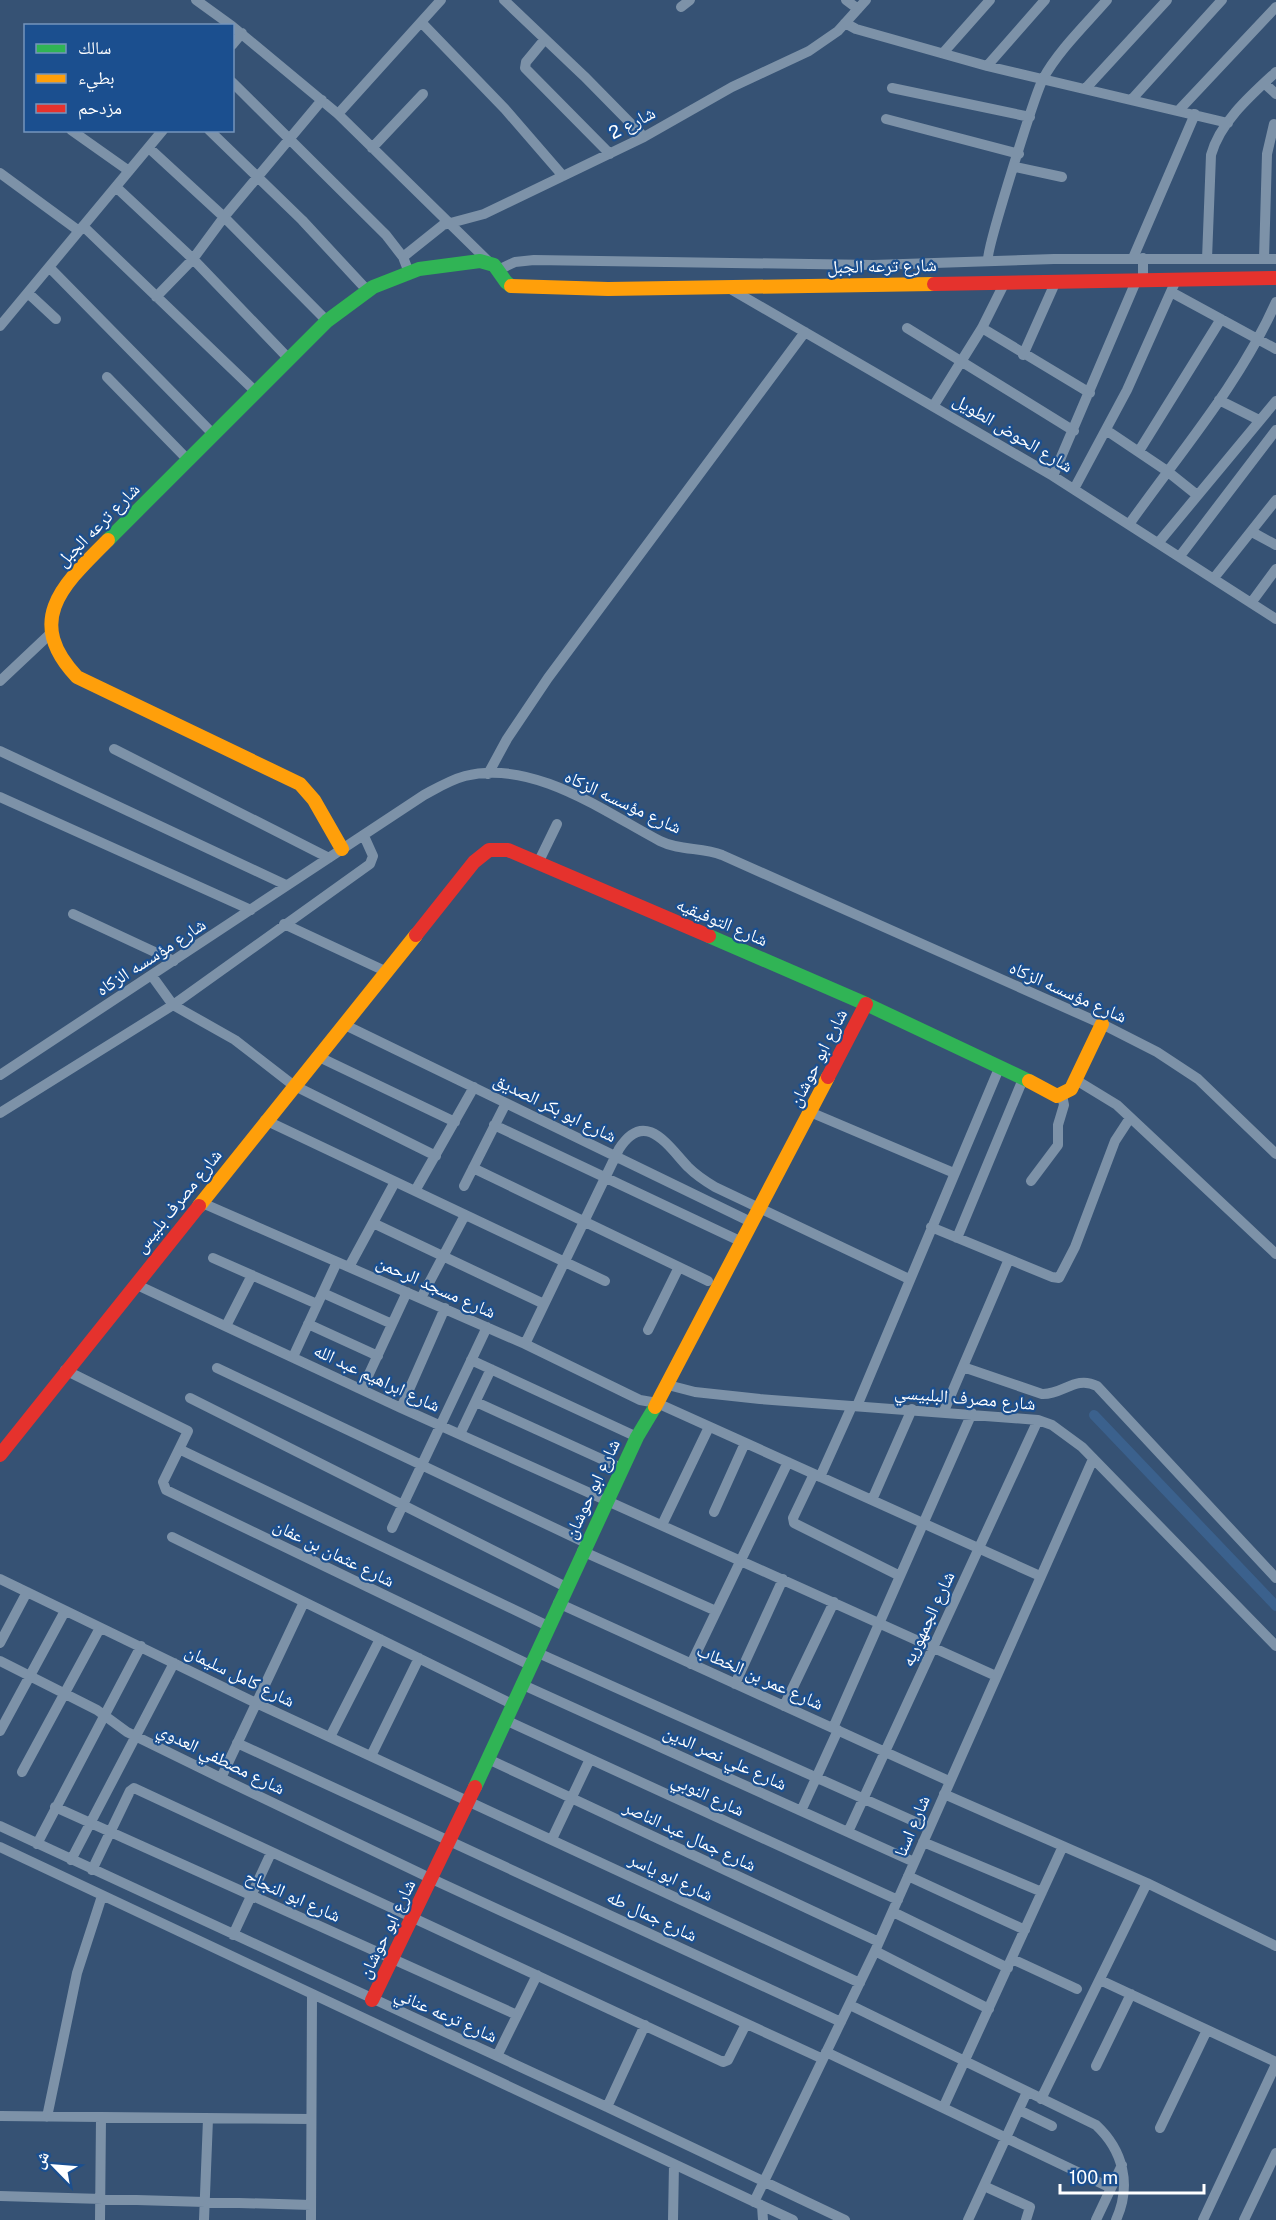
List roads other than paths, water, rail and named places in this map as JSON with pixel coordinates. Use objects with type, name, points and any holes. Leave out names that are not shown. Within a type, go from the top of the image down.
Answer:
[{"type":"street","points":[[196,0],[229,24]]},
{"type":"street","points":[[338,114],[441,0]]},
{"type":"street","points":[[504,0],[644,137]]},
{"type":"street","points":[[846,0],[858,9]]},
{"type":"street","name":"شارع 2","points":[[405,264],[448,222],[484,214],[644,137],[732,87],[809,51],[845,23],[867,0]]},
{"type":"street","points":[[943,53],[990,0]]},
{"type":"street","points":[[987,66],[1045,0]]},
{"type":"street","points":[[988,260],[987,254],[1043,78],[1107,0]]},
{"type":"street","points":[[1086,88],[1167,0]]},
{"type":"street","points":[[1132,99],[1222,0]]},
{"type":"street","points":[[1180,110],[1276,7]]},
{"type":"street","points":[[421,22],[505,109],[562,176]]},
{"type":"street","points":[[845,23],[856,29],[987,66],[1228,123]]},
{"type":"street","points":[[234,27],[338,114],[494,266]]},
{"type":"street","points":[[234,43],[242,33]]},
{"type":"street","points":[[546,39],[526,62],[525,68],[610,154]]},
{"type":"street","points":[[1208,259],[1211,155],[1217,138],[1276,72]]},
{"type":"street","points":[[1264,83],[1276,94]]},
{"type":"street","points":[[234,84],[290,137],[386,235],[405,264]]},
{"type":"street","points":[[892,88],[1030,117]]},
{"type":"street","points":[[372,148],[423,94]]},
{"type":"street","points":[[156,297],[193,259],[224,217],[322,100]]},
{"type":"street","points":[[1053,476],[1141,278],[1140,260],[1195,114]]},
{"type":"street","points":[[886,119],[1019,154]]},
{"type":"street","points":[[1264,259],[1267,154],[1274,124]]},
{"type":"street","points":[[74,132],[129,171]]},
{"type":"street","points":[[0,326],[161,132]]},
{"type":"street","points":[[211,132],[366,289]]},
{"type":"street","points":[[148,148],[224,217],[327,321]]},
{"type":"street","points":[[1015,167],[1062,177]]},
{"type":"street","points":[[0,173],[81,229],[257,393]]},
{"type":"street","points":[[116,187],[193,259],[289,359]]},
{"type":"street","name":"شارع ترعه الجبل","points":[[50,634],[51,613],[58,593],[327,321],[366,289],[405,264],[494,266],[534,260],[873,265],[988,260],[1276,259]]},
{"type":"street","name":"شارع ترعه الجبل","points":[[494,266],[508,285],[520,288],[1276,278]]},
{"type":"street","points":[[49,267],[214,435]]},
{"type":"street","points":[[1074,489],[1107,430],[1177,278]]},
{"type":"street","points":[[1023,355],[1056,281]]},
{"type":"street","points":[[934,405],[982,328],[1005,282]]},
{"type":"street","name":"شارع الحوض الطويل","points":[[727,287],[1053,476],[1130,523],[1276,619]]},
{"type":"street","points":[[1171,292],[1276,349]]},
{"type":"street","points":[[28,293],[56,320]]},
{"type":"street","points":[[1130,523],[1219,400],[1259,340],[1276,302]]},
{"type":"street","points":[[1139,451],[1221,319]]},
{"type":"street","points":[[907,328],[1074,431]]},
{"type":"street","points":[[982,328],[1023,355],[1090,393]]},
{"type":"street","points":[[488,774],[507,739],[548,678],[805,332]]},
{"type":"street","points":[[107,376],[189,461]]},
{"type":"street","points":[[1219,400],[1259,420]]},
{"type":"street","points":[[1159,542],[1276,401]]},
{"type":"street","points":[[1107,430],[1167,471],[1197,495]]},
{"type":"street","points":[[1180,556],[1276,430]]},
{"type":"street","points":[[1214,578],[1276,500]]},
{"type":"street","points":[[1252,531],[1276,545]]},
{"type":"street","points":[[1251,603],[1276,569]]},
{"type":"street","points":[[0,681],[50,634],[54,650],[76,677],[300,784],[314,800],[342,849]]},
{"type":"street","points":[[114,749],[329,858]]},
{"type":"street","points":[[0,751],[286,885]]},
{"type":"street","name":"شارع مؤسسه الزكاه","points":[[0,1075],[174,962],[286,885],[444,784],[466,776],[488,774],[536,780],[612,814],[660,841],[722,855],[1184,1069],[1217,1096],[1276,1154]]},
{"type":"street","points":[[0,797],[252,910]]},
{"type":"street","points":[[538,863],[557,824]]},
{"type":"street","points":[[0,1113],[173,1005],[370,864],[373,856],[360,838]]},
{"type":"street","name":"شارع التوفيقيه","points":[[385,971],[481,855],[498,848],[538,863],[866,1005],[1000,1066],[1050,1094],[1062,1095]]},
{"type":"street","points":[[73,914],[174,962]]},
{"type":"street","points":[[284,924],[385,971]]},
{"type":"street","name":"شارع مصرف بلبيس","points":[[0,1455],[65,1370],[385,971]]},
{"type":"street","points":[[152,976],[173,1005],[235,1040],[294,1086],[436,1156]]},
{"type":"street","name":"شارع ابو حوشان","points":[[372,2000],[432,1880],[621,1468],[668,1385],[866,1005]]},
{"type":"street","name":"شارع ابو بكر الصديق","points":[[343,1024],[753,1223]]},
{"type":"street","points":[[1031,1181],[1058,1145],[1058,1125],[1064,1105],[1062,1095],[1071,1089],[1099,1031]]},
{"type":"street","points":[[317,1056],[455,1122]]},
{"type":"street","points":[[900,1576],[794,1523],[793,1518],[854,1406],[1000,1066]]},
{"type":"street","points":[[957,1238],[1023,1079]]},
{"type":"street","points":[[1076,1080],[1117,1105],[1276,1254]]},
{"type":"street","points":[[415,1191],[474,1087]]},
{"type":"street","points":[[464,1186],[506,1103]]},
{"type":"street","points":[[810,1112],[954,1173]]},
{"type":"street","points":[[931,1227],[1059,1278],[1063,1273],[1115,1141],[1130,1118]]},
{"type":"street","points":[[265,1120],[605,1281]]},
{"type":"street","points":[[494,1125],[742,1242]]},
{"type":"street","points":[[525,1344],[616,1156],[625,1140],[633,1134],[644,1131],[654,1132],[704,1180],[909,1279]]},
{"type":"street","points":[[473,1168],[708,1281]]},
{"type":"street","points":[[349,1267],[395,1182]]},
{"type":"street","name":"شارع مسجد الرحمن","points":[[200,1202],[445,1308],[640,1400],[657,1403],[1040,1576]]},
{"type":"street","points":[[421,1298],[465,1215]]},
{"type":"street","points":[[373,1224],[544,1304]]},
{"type":"street","points":[[213,1257],[317,1304]]},
{"type":"street","points":[[944,1411],[1009,1259]]},
{"type":"street","points":[[293,1357],[337,1262]]},
{"type":"street","points":[[648,1330],[679,1267]]},
{"type":"street","points":[[226,1326],[252,1275]]},
{"type":"street","name":"شارع ابراهيم عبد الله","points":[[135,1284],[401,1408],[996,1676]]},
{"type":"street","points":[[362,1389],[407,1292]]},
{"type":"street","points":[[323,1293],[392,1324]]},
{"type":"street","points":[[401,1408],[445,1308]]},
{"type":"street","points":[[308,1324],[378,1356]]},
{"type":"street","points":[[392,1528],[487,1327]]},
{"type":"street","points":[[471,1360],[637,1437]]},
{"type":"street","name":"شارع مصرف البلبيسي","points":[[963,1367],[1042,1394],[1054,1393],[1076,1382],[1097,1386],[1276,1578]]},
{"type":"street","points":[[217,1368],[422,1465],[716,1611]]},
{"type":"street","points":[[460,1434],[491,1369]]},
{"type":"street","points":[[65,1370],[188,1431],[181,1450],[548,1626]]},
{"type":"street","name":"شارع مصرف البلبيسي","points":[[668,1385],[709,1394],[1038,1420],[1066,1434],[1093,1459],[1276,1646]]},
{"type":"street","points":[[190,1398],[566,1587]]},
{"type":"street","points":[[476,1402],[621,1468]]},
{"type":"street","points":[[872,1500],[912,1409]]},
{"type":"street","points":[[801,1810],[879,1623],[972,1413]]},
{"type":"street","name":"شارع الجمهوريه","points":[[848,1832],[1038,1420]]},
{"type":"street","points":[[662,1525],[709,1427]]},
{"type":"street","points":[[714,1512],[745,1443]]},
{"type":"street","name":"شارع عثمان بن عفان","points":[[181,1450],[163,1482],[166,1490],[530,1665]]},
{"type":"street","name":"شارع اسنا","points":[[758,2204],[764,2181],[893,1912],[1093,1459]]},
{"type":"street","points":[[691,1664],[788,1462]]},
{"type":"street","points":[[172,1537],[512,1704]]},
{"type":"street","name":"شارع كامل سليمان","points":[[0,1578],[256,1703],[468,1800]]},
{"type":"street","points":[[735,1684],[783,1579]]},
{"type":"street","points":[[0,1642],[27,1592]]},
{"type":"street","points":[[221,1778],[304,1602]]},
{"type":"street","points":[[784,1706],[834,1602]]},
{"type":"street","name":"شارع عمر بن الخطاب","points":[[558,1603],[949,1781]]},
{"type":"street","points":[[0,1731],[65,1611]]},
{"type":"street","points":[[22,1772],[100,1628]]},
{"type":"street","points":[[330,1737],[380,1639]]},
{"type":"street","points":[[37,1844],[141,1646]]},
{"type":"street","points":[[536,1652],[929,1828]]},
{"type":"street","points":[[371,1756],[419,1658]]},
{"type":"street","name":"شارع مصطفي العدوي","points":[[0,1661],[65,1693],[136,1736],[432,1880],[746,2024],[825,2056]]},
{"type":"street","points":[[71,1860],[174,1663]]},
{"type":"street","name":"شارع علي نصر الدين","points":[[521,1684],[914,1862]]},
{"type":"street","name":"شارع النوبي","points":[[505,1720],[898,1900]]},
{"type":"street","name":"شارع جمال طه","points":[[237,1743],[842,2022]]},
{"type":"street","name":"شارع جمال عبد الناصر","points":[[488,1759],[877,1947],[989,2009]]},
{"type":"street","points":[[552,1839],[590,1759]]},
{"type":"street","points":[[92,1869],[130,1789],[134,1788],[723,2062],[728,2060],[746,2024]]},
{"type":"street","points":[[944,1794],[1147,1883],[1276,1946]]},
{"type":"street","name":"شارع ابو ياسر","points":[[468,1800],[860,1983]]},
{"type":"street","name":"شارع ابو النجاح","points":[[55,1807],[517,2015]]},
{"type":"street","name":"شارع ترعه عناني","points":[[0,1826],[607,2107],[845,2220]]},
{"type":"street","points":[[923,1842],[1042,1892]]},
{"type":"street","points":[[943,2108],[1063,1846]]},
{"type":"street","name":"شارع ترعه عناني","points":[[0,1847],[793,2220]]},
{"type":"street","points":[[233,1935],[271,1853]]},
{"type":"street","points":[[908,1876],[1025,1930]]},
{"type":"street","points":[[1041,2099],[1147,1883]]},
{"type":"street","points":[[47,2117],[77,1973],[102,1896]]},
{"type":"street","points":[[893,1912],[1010,1964],[1077,1989]]},
{"type":"street","points":[[497,2056],[537,1975]]},
{"type":"street","points":[[1101,1980],[1276,2063],[1203,2220]]},
{"type":"street","points":[[1096,2067],[1131,1994]]},
{"type":"street","points":[[311,2220],[312,1995]]},
{"type":"street","points":[[850,2005],[1096,2125],[1112,2143],[1122,2165],[1124,2190],[1117,2217],[1130,2220]]},
{"type":"street","points":[[607,2107],[645,2025]]},
{"type":"street","points":[[1160,2128],[1207,2030]]},
{"type":"street","points":[[825,2056],[943,2108],[1111,2188]]},
{"type":"street","points":[[968,2220],[1027,2092]]},
{"type":"street","points":[[1019,2110],[1052,2126]]},
{"type":"street","points":[[0,2116],[311,2120]]},
{"type":"street","points":[[100,2220],[101,2118]]},
{"type":"street","points":[[204,2220],[208,2119]]},
{"type":"street","points":[[1245,2220],[1276,2153]]},
{"type":"street","points":[[673,2220],[674,2164]]},
{"type":"street","points":[[1096,2220],[1122,2165]]},
{"type":"street","points":[[984,2186],[1030,2207],[1026,2220]]},
{"type":"street","points":[[0,2196],[100,2197],[204,2204],[311,2205]]},
{"type":"street","points":[[758,2204],[763,2220]]},
{"type":"waterway","points":[[1094,1415],[1276,1606]]}]
